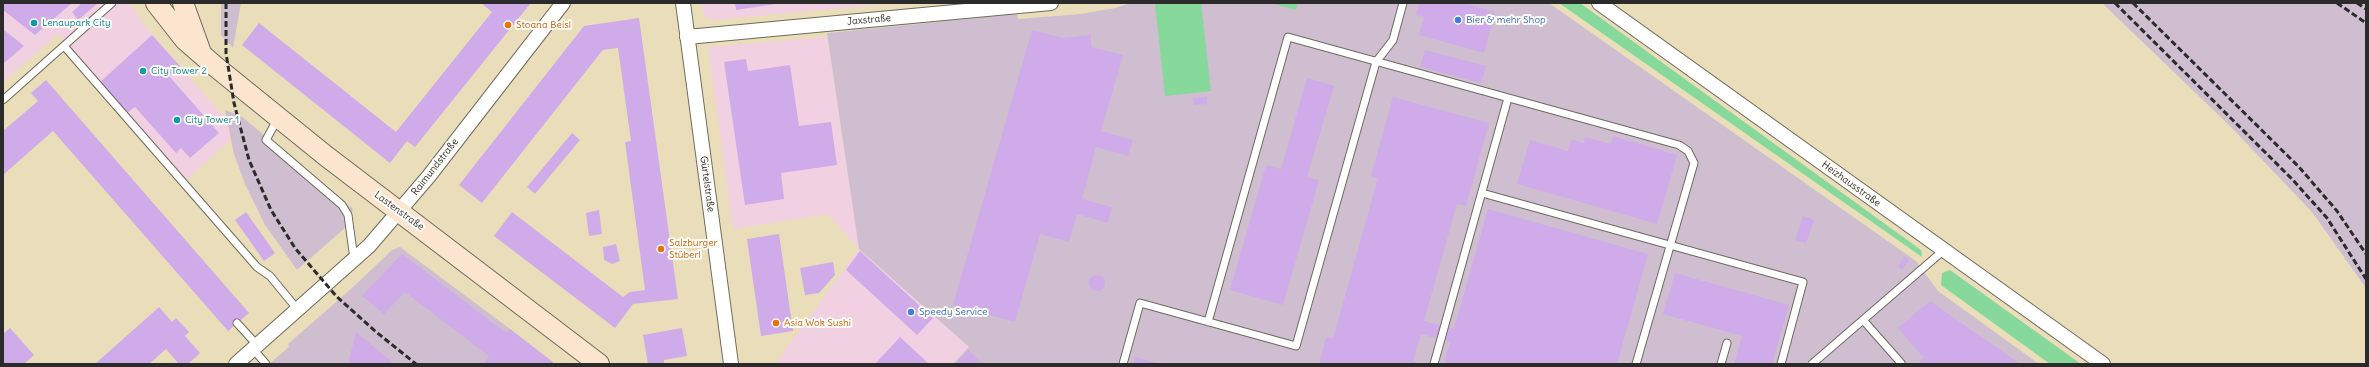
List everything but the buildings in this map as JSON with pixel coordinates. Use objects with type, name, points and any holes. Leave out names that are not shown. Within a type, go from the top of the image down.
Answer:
[{"type":"main road","name":"Lastenstraße","points":[[156,3],[173,27],[202,56],[326,156],[599,364]]},
{"type":"main road","points":[[183,3],[202,56]]},
{"type":"street","name":"Raimundstraße","points":[[236,364],[369,246],[399,211],[563,3]]},
{"type":"street","name":"Gürtelstraße","points":[[683,3],[731,364]]},
{"type":"street","name":"Jaxstraße","points":[[687,37],[1051,3]]},
{"type":"street","name":"Heizhausstraße","points":[[1599,3],[2103,364]]},
{"type":"lane","points":[[3,100],[112,3]]},
{"type":"lane","points":[[1123,364],[1140,304],[1296,346],[1376,62],[1393,40],[1403,3]]},
{"type":"lane","points":[[1208,322],[1288,37],[1678,145],[1688,151],[1694,163],[1636,364]]},
{"type":"lane","points":[[64,46],[257,267],[270,276],[298,310]]},
{"type":"lane","points":[[1434,364],[1508,98]]},
{"type":"lane","points":[[279,117],[266,140],[342,205],[348,215],[354,259]]},
{"type":"lane","points":[[1482,193],[1671,244],[1803,282],[1781,364]]},
{"type":"lane","points":[[1812,364],[1944,250]]},
{"type":"lane","points":[[1863,320],[1900,364]]},
{"type":"lane","points":[[237,323],[266,364]]},
{"type":"lane","points":[[1721,364],[1727,343]]},
{"type":"shaded area","points":[[3,3],[129,3],[149,31],[228,121],[230,140],[186,180],[58,34],[3,82]]},
{"type":"shaded area","points":[[221,3],[241,3],[233,48],[221,35]]},
{"type":"shaded area","points":[[701,3],[899,3],[714,20],[705,17]]},
{"type":"shaded area","points":[[1131,3],[1549,3],[1916,261],[1938,291],[2039,364],[953,364],[969,347],[859,249],[827,33],[1017,14],[1018,19],[1080,14],[1115,8]]},
{"type":"shaded area","points":[[2102,3],[2366,3],[2366,288],[2312,212],[2229,125]]},
{"type":"shaded area","points":[[827,37],[859,249],[828,214],[733,229],[708,47]]},
{"type":"shaded area","points":[[225,110],[241,116],[353,209],[345,228],[297,270],[265,225],[245,184],[234,154]]},
{"type":"shaded area","points":[[400,247],[510,329],[554,364],[269,364],[289,347],[288,344],[352,288],[392,250]]},
{"type":"shaded area","points":[[859,249],[969,347],[953,364],[775,364]]},
{"type":"green space","points":[[1201,3],[1211,91],[1165,96],[1155,4]]},
{"type":"green space","points":[[1271,3],[1298,3],[1296,10]]},
{"type":"green space","points":[[1559,3],[1580,3],[1921,250],[1922,257]]},
{"type":"green space","points":[[1950,270],[2081,364],[2050,364],[1941,285],[1942,273]]},
{"type":"railway","points":[[226,3],[226,53],[234,103],[249,160],[271,210],[295,248],[337,297],[375,331],[416,364]]},
{"type":"railway","points":[[2115,3],[2292,179],[2327,218],[2366,279]]},
{"type":"railway","points":[[2133,3],[2299,167],[2337,211],[2366,254]]},
{"type":"railway","points":[[2337,3],[2366,23]]},
{"type":"railway","points":[[2357,3],[2366,9]]},
{"type":"place","name":"Bier & mehr Shop","points":[[1458,20]]},
{"type":"place","name":"Lenaupark City","points":[[34,23]]},
{"type":"place","name":"Stoana Beisl","points":[[508,25]]},
{"type":"place","name":"City Tower 2","points":[[143,71]]},
{"type":"place","name":"City Tower 1","points":[[177,120]]},
{"type":"place","name":"Salzburger Stüberl","points":[[661,249]]},
{"type":"place","name":"Speedy Service","points":[[911,312]]},
{"type":"place","name":"Asia Wok Sushi","points":[[776,323]]}]
